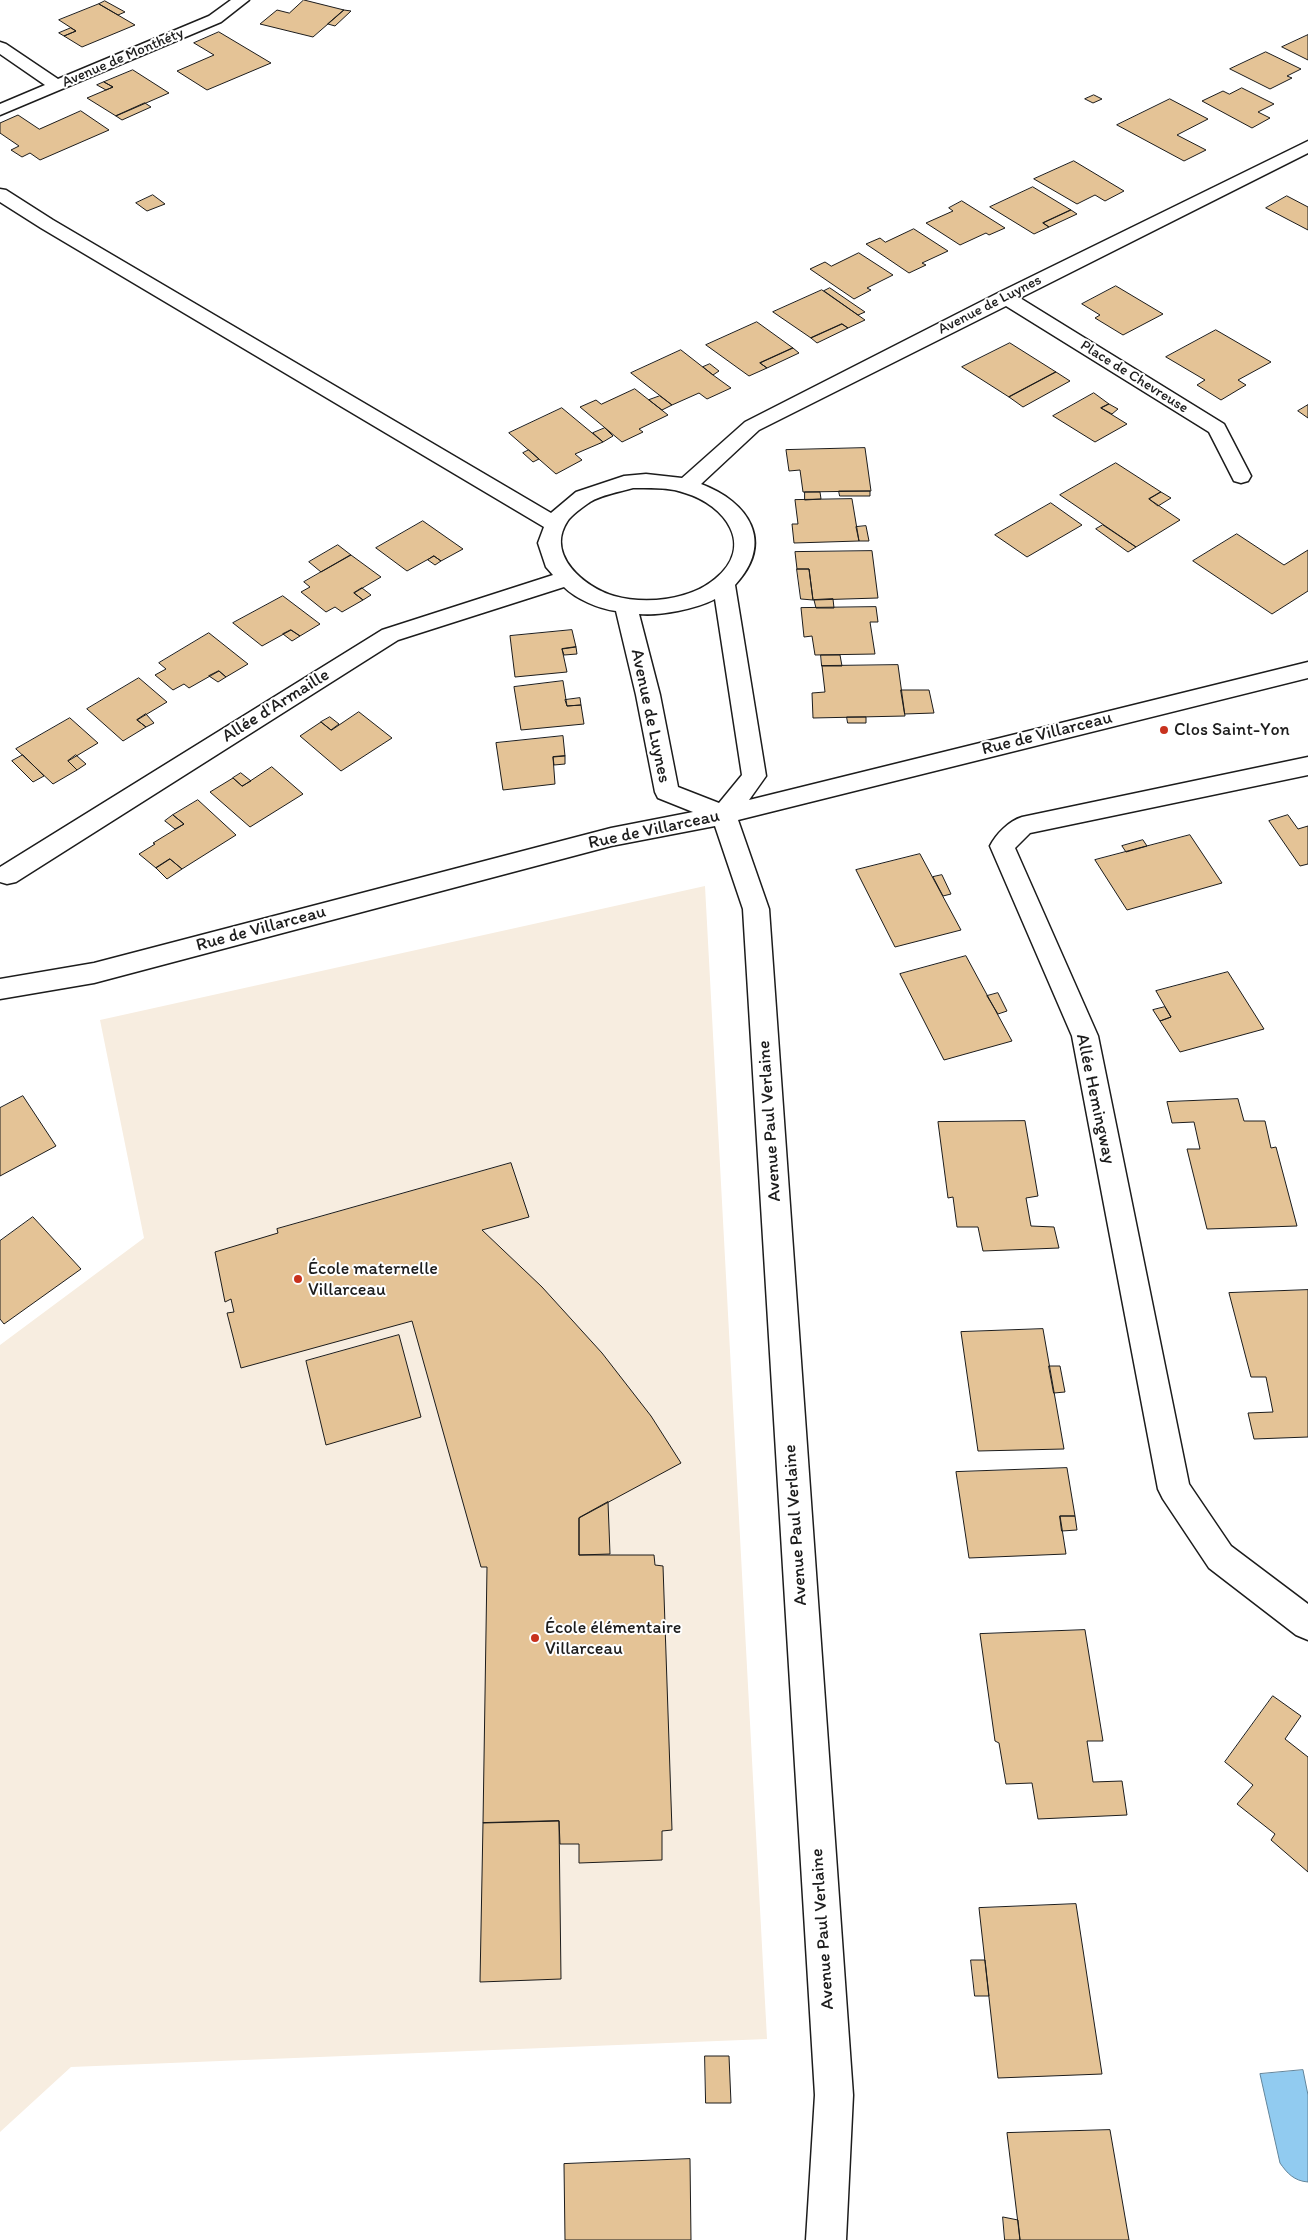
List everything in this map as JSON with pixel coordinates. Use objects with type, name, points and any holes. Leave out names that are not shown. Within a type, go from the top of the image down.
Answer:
[{"type":"street","name":"Avenue de Monthéty","points":[[0,110],[215,19],[241,0]]},
{"type":"street","points":[[0,47],[57,86]]},
{"type":"street","name":"Avenue de Luynes","points":[[686,485],[752,426],[1308,146]]},
{"type":"street","points":[[0,194],[47,224],[554,524]]},
{"type":"street","name":"Place de Chevreuse","points":[[1005,298],[1217,428],[1241,476]]},
{"type":"street","points":[[659,480],[686,485],[712,496],[731,510],[743,528],[746,548],[739,567],[724,584],[704,596],[680,604],[653,608],[626,606],[602,600],[581,591],[565,579],[554,563],[549,546],[554,524],[562,512],[580,497],[604,486],[631,481],[659,480]]},
{"type":"street","name":"Allée d'Armaille","points":[[7,875],[390,635],[565,579]]},
{"type":"street","points":[[724,584],[754,776],[724,815]]},
{"type":"street","name":"Avenue de Luynes","points":[[626,606],[648,696],[667,792],[724,815]]},
{"type":"street","name":"Rue de Villarceau","points":[[0,989],[94,973],[612,838],[724,815],[1308,670]]},
{"type":"street","name":"Allée Hemingway","points":[[1308,766],[1022,826],[1002,846],[1085,1036],[1174,1489],[1220,1557],[1308,1624]]},
{"type":"street","name":"Avenue Paul Verlaine","points":[[724,815],[756,909],[834,2095],[826,2240]]},
{"type":"shaded area","points":[[705,886],[767,2039],[71,2067],[0,2132],[0,1345],[144,1238],[100,1020]]},
{"type":"water","points":[[1303,2070],[1308,2095],[1308,2182],[1291,2176],[1280,2163],[1260,2074]]},
{"type":"building","points":[[304,0],[344,10],[313,37],[260,24],[277,10],[289,13]]},
{"type":"building","points":[[105,1],[125,12],[118,15],[99,4]]},
{"type":"building","points":[[99,4],[135,25],[82,47],[64,36],[76,31],[59,20]]},
{"type":"building","points":[[344,10],[351,11],[335,26],[328,24]]},
{"type":"building","points":[[71,28],[76,31],[64,36],[59,33]]},
{"type":"building","points":[[219,32],[271,63],[207,90],[177,71],[214,55],[194,43]]},
{"type":"building","points":[[1308,35],[1308,60],[1282,47]]},
{"type":"building","points":[[1266,52],[1301,69],[1287,76],[1292,78],[1270,89],[1230,69]]},
{"type":"building","points":[[133,70],[169,93],[116,116],[87,98],[113,87],[104,82]]},
{"type":"building","points":[[104,82],[113,87],[106,90],[97,85]]},
{"type":"building","points":[[1242,88],[1274,104],[1258,112],[1270,118],[1252,128],[1202,101],[1223,91],[1229,94]]},
{"type":"building","points":[[1094,95],[1102,99],[1093,103],[1085,99]]},
{"type":"building","points":[[1170,99],[1208,119],[1177,135],[1206,150],[1184,161],[1117,125]]},
{"type":"building","points":[[145,103],[151,107],[122,120],[116,116]]},
{"type":"building","points":[[81,111],[109,130],[40,160],[30,153],[22,157],[11,150],[19,146],[0,133],[0,123],[18,115],[39,129]]},
{"type":"building","points":[[1074,161],[1124,191],[1105,201],[1095,195],[1077,204],[1034,179]]},
{"type":"building","points":[[1033,187],[1071,210],[1043,223],[1049,227],[1034,234],[990,207]]},
{"type":"building","points":[[153,195],[165,204],[147,211],[136,203]]},
{"type":"building","points":[[1287,196],[1308,207],[1308,230],[1266,208]]},
{"type":"building","points":[[962,201],[1005,228],[989,235],[986,233],[960,245],[926,223],[953,211],[949,208]]},
{"type":"building","points":[[1071,210],[1077,214],[1049,227],[1043,223]]},
{"type":"building","points":[[914,229],[948,251],[922,263],[926,265],[909,273],[866,244],[880,238],[885,242]]},
{"type":"building","points":[[859,253],[893,275],[867,288],[871,290],[854,299],[810,269],[825,262],[831,266]]},
{"type":"building","points":[[1116,286],[1163,314],[1123,335],[1095,318],[1100,315],[1082,304]]},
{"type":"building","points":[[830,288],[865,312],[858,315],[824,291]]},
{"type":"building","points":[[822,290],[865,320],[848,328],[842,324],[811,338],[773,312]]},
{"type":"building","points":[[757,322],[793,348],[760,363],[767,368],[749,376],[706,345]]},
{"type":"building","points":[[842,324],[848,328],[817,343],[811,338]]},
{"type":"building","points":[[1216,330],[1271,362],[1238,380],[1246,385],[1221,400],[1197,385],[1205,380],[1166,357]]},
{"type":"building","points":[[1010,343],[1056,372],[1009,397],[962,367]]},
{"type":"building","points":[[793,348],[799,353],[767,368],[760,363]]},
{"type":"building","points":[[681,350],[731,388],[707,399],[699,393],[672,405],[631,373]]},
{"type":"building","points":[[710,364],[719,371],[713,375],[703,367]]},
{"type":"building","points":[[1056,372],[1070,381],[1023,407],[1009,397]]},
{"type":"building","points":[[635,389],[668,415],[639,429],[643,432],[622,442],[580,407],[596,400],[601,404]]},
{"type":"building","points":[[1094,393],[1109,404],[1101,408],[1127,424],[1095,442],[1053,416]]},
{"type":"building","points":[[660,396],[672,405],[662,410],[649,400]]},
{"type":"building","points":[[1109,404],[1118,409],[1112,414],[1101,408]]},
{"type":"building","points":[[1308,405],[1308,418],[1298,411]]},
{"type":"building","points":[[562,408],[603,442],[575,454],[582,460],[556,474],[509,433]]},
{"type":"building","points":[[605,428],[613,436],[603,442],[593,433]]},
{"type":"building","points":[[865,448],[871,491],[803,492],[800,470],[789,471],[786,450]]},
{"type":"building","points":[[529,450],[539,459],[533,462],[523,453]]},
{"type":"building","points":[[1116,463],[1161,492],[1149,499],[1180,520],[1136,547],[1060,495]]},
{"type":"building","points":[[839,491],[870,491],[870,496],[840,496]]},
{"type":"building","points":[[805,492],[820,492],[821,499],[805,500]]},
{"type":"building","points":[[1161,492],[1171,498],[1158,506],[1149,499]]},
{"type":"building","points":[[852,499],[859,541],[794,543],[792,524],[798,524],[795,500]]},
{"type":"building","points":[[1051,503],[1082,525],[1027,557],[995,535]]},
{"type":"building","points":[[423,521],[463,549],[441,561],[434,556],[407,571],[376,548]]},
{"type":"building","points":[[1103,525],[1136,547],[1128,552],[1096,529]]},
{"type":"building","points":[[866,526],[869,541],[859,541],[856,527]]},
{"type":"building","points":[[1237,534],[1284,565],[1308,550],[1308,591],[1272,614],[1193,561]]},
{"type":"building","points":[[338,545],[351,555],[321,572],[309,562]]},
{"type":"building","points":[[872,551],[878,598],[813,600],[809,569],[797,569],[795,552]]},
{"type":"building","points":[[351,555],[381,577],[354,593],[363,600],[342,612],[335,607],[326,612],[301,592],[310,587],[304,582]]},
{"type":"building","points":[[434,556],[441,561],[435,565],[428,560]]},
{"type":"building","points":[[797,569],[809,569],[813,600],[801,599]]},
{"type":"building","points":[[362,588],[371,595],[363,600],[354,593]]},
{"type":"building","points":[[283,596],[320,624],[300,636],[291,630],[262,646],[233,623]]},
{"type":"building","points":[[833,599],[834,608],[816,608],[814,600]]},
{"type":"building","points":[[876,607],[878,622],[870,622],[875,654],[815,655],[812,636],[804,637],[801,608]]},
{"type":"building","points":[[291,630],[300,636],[292,641],[283,634]]},
{"type":"building","points":[[572,630],[576,647],[562,649],[567,672],[515,677],[510,636]]},
{"type":"building","points":[[209,633],[248,664],[226,677],[219,671],[189,688],[184,684],[173,690],[155,675],[166,669],[159,663]]},
{"type":"building","points":[[576,647],[577,654],[564,655],[562,649]]},
{"type":"building","points":[[821,655],[840,655],[842,666],[822,666]]},
{"type":"building","points":[[898,665],[905,716],[813,718],[812,693],[825,692],[822,666]]},
{"type":"building","points":[[219,671],[226,677],[218,682],[209,676]]},
{"type":"building","points":[[139,678],[167,702],[137,720],[146,727],[123,741],[87,709]]},
{"type":"building","points":[[563,681],[567,706],[581,705],[584,724],[521,730],[514,687]]},
{"type":"building","points":[[901,690],[929,690],[934,713],[905,714]]},
{"type":"building","points":[[580,698],[581,705],[567,706],[565,700]]},
{"type":"building","points":[[359,712],[392,738],[341,771],[300,736],[321,722],[331,730]]},
{"type":"building","points":[[146,714],[154,723],[146,727],[137,720]]},
{"type":"building","points":[[330,717],[339,724],[331,730],[321,722]]},
{"type":"building","points":[[847,717],[866,717],[866,723],[848,723]]},
{"type":"building","points":[[70,718],[98,743],[68,761],[77,770],[53,784],[16,749]]},
{"type":"building","points":[[563,736],[565,756],[553,757],[555,784],[503,790],[496,743]]},
{"type":"building","points":[[23,755],[44,776],[33,782],[12,761]]},
{"type":"building","points":[[76,755],[86,764],[77,770],[68,761]]},
{"type":"building","points":[[565,756],[565,764],[554,765],[553,757]]},
{"type":"building","points":[[272,767],[303,794],[250,827],[210,792],[233,778],[242,786]]},
{"type":"building","points":[[241,773],[251,781],[242,786],[233,778]]},
{"type":"building","points":[[198,800],[236,835],[182,869],[170,859],[156,868],[139,854],[184,824],[173,815]]},
{"type":"building","points":[[173,815],[184,824],[175,829],[165,821]]},
{"type":"building","points":[[1288,815],[1298,829],[1308,826],[1308,864],[1300,866],[1269,821]]},
{"type":"building","points":[[1190,835],[1222,883],[1127,910],[1095,860]]},
{"type":"building","points":[[1143,840],[1147,846],[1126,852],[1122,846]]},
{"type":"building","points":[[920,854],[961,930],[895,947],[856,870]]},
{"type":"building","points":[[170,859],[182,869],[167,879],[156,868]]},
{"type":"building","points":[[942,875],[951,894],[943,896],[933,877]]},
{"type":"building","points":[[966,956],[1012,1041],[944,1060],[900,974]]},
{"type":"building","points":[[1228,972],[1264,1029],[1180,1052],[1160,1021],[1171,1017],[1156,991]]},
{"type":"building","points":[[998,993],[1007,1011],[998,1014],[987,996]]},
{"type":"building","points":[[1165,1007],[1171,1017],[1160,1021],[1153,1010]]},
{"type":"building","points":[[23,1096],[56,1146],[0,1176],[0,1108]]},
{"type":"building","points":[[1238,1099],[1244,1121],[1265,1121],[1271,1148],[1276,1147],[1297,1226],[1207,1229],[1187,1149],[1200,1149],[1194,1122],[1172,1123],[1167,1102]]},
{"type":"building","points":[[1025,1121],[1038,1196],[1026,1198],[1031,1226],[1054,1227],[1059,1248],[983,1251],[978,1227],[957,1227],[953,1197],[948,1198],[938,1122]]},
{"type":"building","points":[[511,1163],[529,1217],[482,1230],[542,1287],[602,1353],[651,1416],[681,1463],[579,1518],[579,1555],[654,1555],[655,1565],[663,1566],[672,1830],[662,1831],[662,1860],[579,1863],[579,1844],[560,1844],[559,1821],[483,1823],[487,1567],[481,1567],[412,1321],[241,1368],[227,1313],[234,1312],[231,1299],[225,1302],[215,1252],[278,1233],[277,1229]]},
{"type":"building","points":[[33,1217],[81,1269],[4,1324],[0,1319],[0,1241]]},
{"type":"building","points":[[1308,1290],[1308,1437],[1254,1439],[1248,1413],[1273,1412],[1266,1377],[1251,1377],[1229,1293]]},
{"type":"building","points":[[1043,1329],[1064,1449],[978,1451],[961,1332]]},
{"type":"building","points":[[399,1335],[421,1417],[326,1445],[306,1361]]},
{"type":"building","points":[[1049,1366],[1060,1366],[1065,1392],[1054,1393]]},
{"type":"building","points":[[1067,1468],[1075,1516],[1060,1516],[1066,1554],[969,1558],[956,1472]]},
{"type":"building","points":[[608,1502],[610,1554],[579,1555],[579,1518]]},
{"type":"building","points":[[1060,1516],[1075,1516],[1077,1530],[1062,1531]]},
{"type":"building","points":[[1085,1630],[1103,1741],[1087,1741],[1093,1782],[1122,1781],[1127,1815],[1038,1819],[1032,1783],[1006,1784],[999,1743],[995,1741],[980,1634]]},
{"type":"building","points":[[1273,1696],[1301,1716],[1285,1739],[1308,1757],[1308,1872],[1271,1840],[1275,1834],[1237,1804],[1253,1785],[1225,1762]]},
{"type":"building","points":[[559,1821],[561,1979],[480,1982],[483,1823]]},
{"type":"building","points":[[1076,1904],[1102,2074],[998,2078],[979,1908]]},
{"type":"building","points":[[971,1960],[985,1960],[989,1996],[975,1996]]},
{"type":"building","points":[[705,2056],[729,2056],[731,2103],[706,2103]]},
{"type":"building","points":[[1110,2130],[1129,2240],[1020,2240],[1007,2133]]},
{"type":"building","points":[[690,2159],[691,2240],[565,2240],[564,2164]]},
{"type":"building","points":[[1003,2217],[1018,2220],[1020,2240],[1005,2240]]},
{"type":"place","name":"Clos Saint-Yon","points":[[1164,730]]},
{"type":"place","name":"École maternelle Villarceau","points":[[298,1279]]},
{"type":"place","name":"École élémentaire Villarceau","points":[[535,1638]]}]
